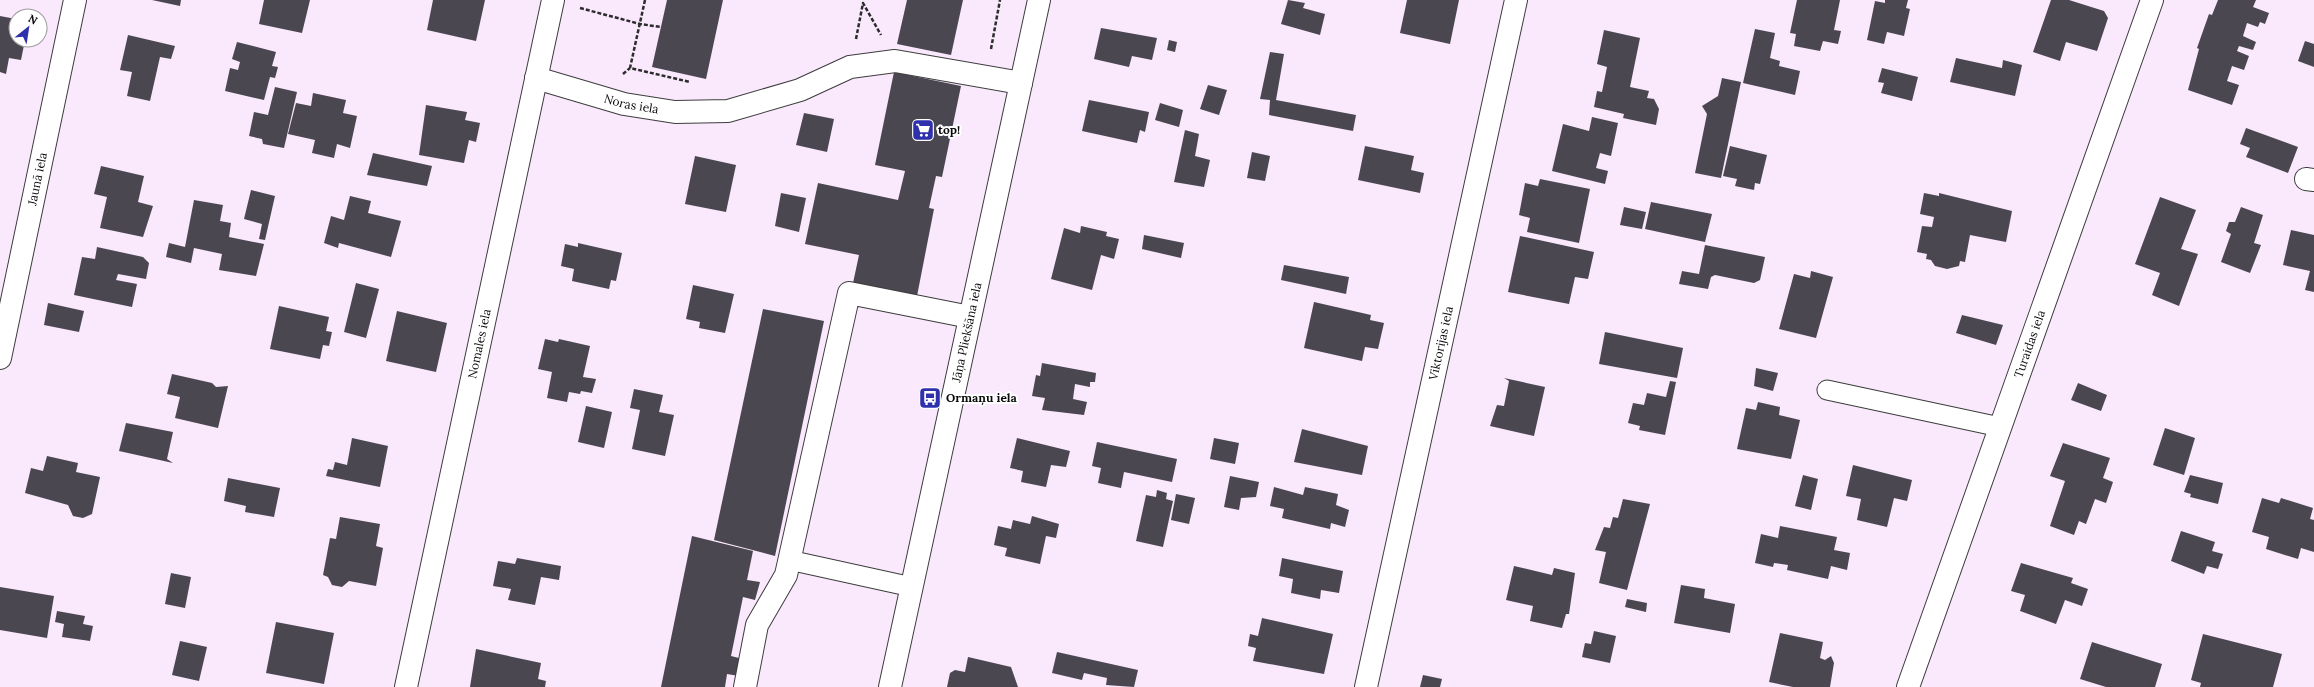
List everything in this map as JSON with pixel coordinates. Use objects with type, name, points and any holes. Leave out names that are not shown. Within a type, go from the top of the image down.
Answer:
[{"type":"street","name":"Jaunā iela","points":[[0,358],[75,0]]},
{"type":"street","name":"Jāņa Pliekšāna iela","points":[[890,687],[1039,0]]},
{"type":"street","name":"Viktorijas iela","points":[[1366,687],[1516,0]]},
{"type":"street","name":"Turaidas iela","points":[[1908,687],[2152,0]]},
{"type":"street","name":"Nomales iela","points":[[406,687],[553,1]]},
{"type":"street","name":"Noras iela","points":[[536,78],[631,105],[675,112],[728,111],[800,90],[850,67],[895,61],[1021,83]]},
{"type":"street","points":[[745,687],[757,625],[786,576],[849,293],[970,317]]},
{"type":"lane","points":[[1827,390],[2000,427]]},
{"type":"lane","points":[[790,560],[912,587]]},
{"type":"path","points":[[645,0],[630,68],[692,82]]},
{"type":"path","points":[[985,77],[1000,0]]},
{"type":"path","points":[[553,1],[640,24],[661,27]]},
{"type":"path","points":[[863,1],[895,61]]},
{"type":"path","points":[[850,67],[863,1]]},
{"type":"building","points":[[152,0],[181,0],[180,6]]},
{"type":"building","points":[[264,0],[310,0],[302,33],[259,24]]},
{"type":"building","points":[[433,0],[485,0],[476,41],[427,30]]},
{"type":"building","points":[[667,0],[723,0],[706,79],[652,67]]},
{"type":"building","points":[[907,0],[963,0],[951,55],[897,44]]},
{"type":"building","points":[[1288,0],[1305,3],[1303,8],[1325,14],[1320,35],[1281,24]]},
{"type":"building","points":[[1407,0],[1459,0],[1450,44],[1400,33]]},
{"type":"building","points":[[1797,0],[1840,0],[1834,30],[1841,31],[1838,44],[1823,41],[1820,51],[1794,46],[1796,34],[1790,33]]},
{"type":"building","points":[[1885,0],[1908,0],[1906,8],[1910,9],[1904,36],[1887,32],[1884,44],[1867,40],[1875,1],[1885,3]]},
{"type":"building","points":[[2051,0],[2069,0],[2104,11],[2108,18],[2097,51],[2066,42],[2060,61],[2033,52]]},
{"type":"building","points":[[2218,0],[2256,0],[2253,7],[2269,13],[2265,24],[2260,22],[2258,27],[2247,23],[2243,36],[2256,42],[2253,50],[2239,46],[2237,51],[2249,56],[2244,70],[2232,66],[2227,81],[2239,85],[2232,105],[2188,90],[2199,49],[2197,48],[2209,14],[2212,15]]},
{"type":"building","points":[[0,16],[8,18],[8,48],[23,48],[21,60],[9,58],[6,74],[0,72]]},
{"type":"building","points":[[1101,28],[1157,38],[1152,60],[1132,56],[1129,67],[1094,59]]},
{"type":"building","points":[[1755,29],[1775,33],[1770,58],[1780,61],[1779,66],[1800,71],[1795,95],[1743,83]]},
{"type":"building","points":[[1604,30],[1640,38],[1630,87],[1649,91],[1647,98],[1654,99],[1659,109],[1656,125],[1623,118],[1624,114],[1594,107],[1597,91],[1602,92],[1607,67],[1597,64]]},
{"type":"building","points":[[128,35],[175,46],[171,59],[160,57],[150,101],[127,96],[132,72],[120,70]]},
{"type":"building","points":[[1169,40],[1177,42],[1175,52],[1167,50]]},
{"type":"building","points":[[2305,41],[2314,44],[2314,67],[2298,61]]},
{"type":"building","points":[[237,42],[276,52],[272,66],[278,67],[275,78],[270,77],[264,100],[225,91],[230,68],[238,70],[240,62],[232,59]]},
{"type":"building","points":[[1270,52],[1284,54],[1276,100],[1356,115],[1353,131],[1269,115],[1270,100],[1260,99]]},
{"type":"building","points":[[1956,58],[2002,68],[2003,60],[2022,65],[2015,96],[1950,82]]},
{"type":"building","points":[[1882,68],[1918,77],[1912,101],[1881,93],[1884,83],[1878,82]]},
{"type":"building","points":[[894,72],[961,86],[942,177],[936,176],[929,208],[934,209],[917,296],[853,283],[859,255],[805,244],[818,183],[898,200],[905,171],[875,165]]},
{"type":"building","points":[[1722,78],[1741,82],[1721,178],[1695,173],[1707,114],[1702,106],[1718,96]]},
{"type":"building","points":[[1208,85],[1227,90],[1219,115],[1200,109]]},
{"type":"building","points":[[275,87],[297,92],[284,148],[263,144],[262,139],[249,136],[254,112],[268,115]]},
{"type":"building","points":[[313,93],[346,100],[343,113],[357,116],[350,148],[337,144],[334,158],[312,153],[315,140],[288,134],[296,103],[311,106]]},
{"type":"building","points":[[1089,100],[1149,112],[1145,132],[1140,130],[1137,143],[1082,131]]},
{"type":"building","points":[[1160,103],[1183,110],[1179,127],[1155,120]]},
{"type":"building","points":[[426,105],[467,112],[465,120],[480,123],[476,142],[469,140],[464,163],[419,155]]},
{"type":"building","points":[[804,113],[834,119],[827,152],[796,145]]},
{"type":"building","points":[[1592,117],[1618,123],[1611,156],[1600,153],[1596,168],[1608,171],[1605,184],[1552,171],[1563,124],[1589,131]]},
{"type":"building","points":[[2246,128],[2298,147],[2288,173],[2246,157],[2250,148],[2240,144]]},
{"type":"building","points":[[1185,130],[1199,134],[1195,156],[1210,160],[1204,187],[1174,182]]},
{"type":"building","points":[[1365,146],[1414,156],[1411,170],[1424,173],[1420,193],[1358,180]]},
{"type":"building","points":[[1730,146],[1767,155],[1760,184],[1755,183],[1754,190],[1735,186],[1737,179],[1723,176]]},
{"type":"building","points":[[1252,152],[1270,156],[1265,181],[1247,178]]},
{"type":"building","points":[[373,153],[432,166],[427,186],[367,175]]},
{"type":"building","points":[[695,156],[736,165],[726,212],[685,204]]},
{"type":"building","points":[[101,166],[144,176],[138,202],[153,206],[143,237],[100,228],[107,197],[94,194]]},
{"type":"building","points":[[1540,179],[1590,189],[1579,243],[1527,232],[1530,218],[1519,215],[1525,183],[1538,186]]},
{"type":"building","points":[[251,190],[275,196],[265,240],[259,239],[262,224],[244,219]]},
{"type":"building","points":[[781,193],[806,198],[799,232],[775,226]]},
{"type":"building","points":[[1924,193],[1939,196],[1939,193],[2012,211],[2006,242],[1970,235],[1965,262],[1960,261],[1959,266],[1947,269],[1935,266],[1931,260],[1926,259],[1927,254],[1917,252],[1922,226],[1932,227],[1934,217],[1920,214]]},
{"type":"building","points":[[350,196],[371,201],[368,213],[401,221],[391,257],[339,243],[338,248],[324,243],[331,216],[344,220]]},
{"type":"building","points":[[2160,197],[2196,210],[2181,249],[2198,254],[2179,306],[2152,295],[2160,273],[2135,264]]},
{"type":"building","points":[[194,200],[223,205],[220,221],[231,223],[229,237],[264,244],[256,276],[219,270],[222,254],[194,248],[191,263],[166,257],[169,243],[185,247]]},
{"type":"building","points":[[1651,202],[1712,214],[1705,242],[1645,229]]},
{"type":"building","points":[[1624,207],[1646,212],[1642,229],[1620,225]]},
{"type":"building","points":[[2241,207],[2263,215],[2254,243],[2261,245],[2250,273],[2221,262],[2231,234],[2226,231],[2229,222],[2235,222]]},
{"type":"building","points":[[1081,226],[1107,232],[1106,236],[1119,239],[1114,259],[1101,255],[1092,290],[1051,279],[1064,228],[1080,233]]},
{"type":"building","points":[[2291,230],[2314,235],[2314,292],[2305,290],[2310,271],[2283,265]]},
{"type":"building","points":[[1144,235],[1184,243],[1181,258],[1142,249]]},
{"type":"building","points":[[1520,236],[1594,252],[1588,279],[1575,277],[1569,304],[1508,292]]},
{"type":"building","points":[[578,243],[622,253],[616,281],[611,280],[609,289],[572,281],[574,269],[561,266],[565,244],[578,247]]},
{"type":"building","points":[[1705,245],[1765,257],[1760,280],[1754,283],[1715,275],[1711,277],[1708,289],[1679,284],[1682,271],[1699,274]]},
{"type":"building","points":[[97,247],[143,257],[149,263],[146,279],[118,274],[116,280],[137,284],[132,307],[74,295],[82,257],[95,259]]},
{"type":"building","points":[[1284,265],[1349,277],[1346,294],[1281,280]]},
{"type":"building","points":[[1811,271],[1833,277],[1816,338],[1779,329],[1794,274],[1810,278]]},
{"type":"building","points":[[356,283],[379,289],[366,338],[344,332]]},
{"type":"building","points":[[693,285],[734,294],[725,333],[699,328],[700,322],[686,319]]},
{"type":"building","points":[[1314,302],[1371,315],[1370,320],[1384,323],[1378,349],[1365,347],[1362,361],[1304,348]]},
{"type":"building","points":[[48,303],[84,311],[79,332],[44,325]]},
{"type":"building","points":[[279,306],[329,317],[326,331],[332,332],[329,346],[323,345],[320,359],[270,349]]},
{"type":"building","points":[[763,309],[824,321],[775,556],[714,540]]},
{"type":"building","points":[[397,311],[447,323],[436,372],[386,361]]},
{"type":"building","points":[[1962,315],[2003,325],[1996,345],[1956,333]]},
{"type":"building","points":[[1605,332],[1683,348],[1677,378],[1599,364]]},
{"type":"building","points":[[545,339],[558,342],[559,339],[590,346],[583,377],[596,379],[592,393],[581,391],[580,394],[569,392],[567,402],[547,398],[552,372],[538,369]]},
{"type":"building","points":[[1042,363],[1096,373],[1095,382],[1090,382],[1090,387],[1075,384],[1073,399],[1087,402],[1084,415],[1042,410],[1045,398],[1032,396],[1036,375],[1040,376]]},
{"type":"building","points":[[1756,368],[1778,373],[1773,391],[1754,386]]},
{"type":"building","points":[[172,374],[212,383],[216,387],[228,386],[218,428],[175,418],[180,397],[167,394]]},
{"type":"building","points":[[1504,378],[1545,387],[1534,436],[1490,426],[1497,405],[1504,406],[1509,381]]},
{"type":"building","points":[[1670,381],[1676,382],[1665,435],[1639,430],[1640,426],[1628,423],[1633,403],[1644,405],[1647,393],[1666,397]]},
{"type":"building","points":[[2078,383],[2107,395],[2101,411],[2071,400]]},
{"type":"building","points":[[634,389],[663,395],[659,412],[674,415],[665,456],[632,449],[640,410],[630,408]]},
{"type":"building","points":[[1758,402],[1780,407],[1779,415],[1800,420],[1791,459],[1737,449],[1746,408],[1756,410]]},
{"type":"building","points":[[586,406],[612,412],[604,448],[578,442]]},
{"type":"building","points":[[126,423],[173,432],[167,459],[173,463],[119,451]]},
{"type":"building","points":[[2165,428],[2195,438],[2184,475],[2153,465]]},
{"type":"building","points":[[1302,429],[1368,446],[1362,475],[1294,462]]},
{"type":"building","points":[[352,438],[388,446],[380,487],[326,476],[328,469],[333,470],[335,462],[347,465]]},
{"type":"building","points":[[1017,438],[1070,451],[1066,467],[1051,465],[1046,487],[1021,482],[1023,471],[1010,468]]},
{"type":"building","points":[[1214,438],[1239,443],[1235,464],[1210,459]]},
{"type":"building","points":[[1097,442],[1177,459],[1172,482],[1124,472],[1121,488],[1098,483],[1101,468],[1092,466]]},
{"type":"building","points":[[2063,443],[2110,458],[2103,478],[2113,482],[2106,503],[2095,499],[2086,524],[2079,521],[2074,535],[2050,526],[2065,481],[2050,476]]},
{"type":"building","points":[[47,456],[78,463],[76,472],[100,477],[92,514],[83,518],[73,516],[68,505],[25,493],[31,468],[43,471]]},
{"type":"building","points":[[1853,465],[1912,480],[1907,501],[1894,498],[1887,527],[1857,520],[1861,499],[1846,496]]},
{"type":"building","points":[[1803,475],[1818,479],[1811,510],[1795,506]]},
{"type":"building","points":[[2190,475],[2223,483],[2218,504],[2190,497],[2191,494],[2184,492]]},
{"type":"building","points":[[1230,476],[1259,482],[1256,497],[1241,498],[1239,510],[1224,507]]},
{"type":"building","points":[[228,478],[280,488],[274,517],[245,512],[246,506],[224,501]]},
{"type":"building","points":[[1274,487],[1303,495],[1305,487],[1338,494],[1336,505],[1349,510],[1345,527],[1331,523],[1330,529],[1282,518],[1284,509],[1270,506]]},
{"type":"building","points":[[1157,490],[1167,493],[1166,499],[1173,501],[1163,547],[1136,541],[1146,495],[1156,497]]},
{"type":"building","points":[[1176,494],[1195,498],[1189,524],[1171,520]]},
{"type":"building","points":[[2262,498],[2279,503],[2281,498],[2313,508],[2310,519],[2314,520],[2314,552],[2301,548],[2298,559],[2266,549],[2269,537],[2252,532]]},
{"type":"building","points":[[1623,499],[1650,504],[1627,590],[1599,583],[1606,552],[1595,550],[1604,527],[1610,528],[1613,517],[1618,518]]},
{"type":"building","points":[[1032,516],[1059,524],[1056,538],[1046,536],[1040,564],[1005,556],[1007,548],[994,545],[998,526],[1011,529],[1013,520],[1030,524]]},
{"type":"building","points":[[340,517],[380,524],[376,546],[383,548],[376,586],[349,581],[342,587],[332,585],[328,577],[323,575],[330,538],[336,539]]},
{"type":"building","points":[[1780,526],[1837,537],[1834,550],[1850,553],[1847,570],[1831,566],[1828,579],[1787,570],[1788,565],[1774,563],[1773,567],[1755,563],[1761,534],[1778,538]]},
{"type":"building","points":[[2181,531],[2215,542],[2212,551],[2223,554],[2218,569],[2207,566],[2204,574],[2171,561]]},
{"type":"building","points":[[692,536],[753,551],[747,580],[760,582],[755,600],[743,597],[731,656],[743,659],[739,676],[727,674],[725,687],[661,687]]},
{"type":"building","points":[[517,558],[561,566],[559,580],[541,577],[535,605],[508,600],[511,589],[493,586],[498,561],[515,564]]},
{"type":"building","points":[[1282,558],[1343,571],[1339,593],[1321,590],[1320,599],[1291,593],[1293,579],[1279,576]]},
{"type":"building","points":[[2021,563],[2073,578],[2071,583],[2088,589],[2082,606],[2065,600],[2056,624],[2020,611],[2025,595],[2011,591]]},
{"type":"building","points":[[1514,566],[1552,575],[1554,568],[1575,573],[1569,614],[1566,614],[1562,628],[1530,621],[1533,606],[1506,600]]},
{"type":"building","points":[[171,573],[191,577],[185,608],[165,604]]},
{"type":"building","points":[[1681,585],[1705,589],[1704,598],[1735,604],[1730,633],[1674,623]]},
{"type":"building","points":[[0,587],[54,596],[47,638],[0,630]]},
{"type":"building","points":[[1627,599],[1647,603],[1646,612],[1625,607]]},
{"type":"building","points":[[57,611],[85,616],[83,624],[93,626],[90,641],[62,637],[64,624],[55,622]]},
{"type":"building","points":[[1262,618],[1333,634],[1324,674],[1253,661],[1256,648],[1248,646],[1250,634],[1258,636]]},
{"type":"building","points":[[276,622],[334,633],[324,684],[266,673]]},
{"type":"building","points":[[1594,631],[1616,636],[1610,663],[1582,657],[1585,643],[1591,644]]},
{"type":"building","points":[[1780,633],[1823,642],[1820,658],[1825,660],[1831,656],[1834,663],[1830,687],[1793,687],[1769,682]]},
{"type":"building","points":[[2203,634],[2282,654],[2273,687],[2200,687],[2201,683],[2191,680]]},
{"type":"building","points":[[180,641],[207,647],[199,681],[172,675]]},
{"type":"building","points":[[2092,642],[2162,664],[2155,687],[2106,687],[2080,679]]},
{"type":"building","points":[[476,649],[541,663],[538,679],[546,681],[545,687],[470,687]]},
{"type":"building","points":[[1057,652],[1138,670],[1134,687],[1106,685],[1107,678],[1084,673],[1082,680],[1052,673]]},
{"type":"building","points":[[968,657],[1011,667],[1018,687],[947,687],[950,673],[955,670],[965,672]]},
{"type":"building","points":[[1423,675],[1442,679],[1440,687],[1420,687]]},
{"type":"place","name":"top!","points":[[923,130]]},
{"type":"place","name":"Ormaņu iela","points":[[930,398]]}]
